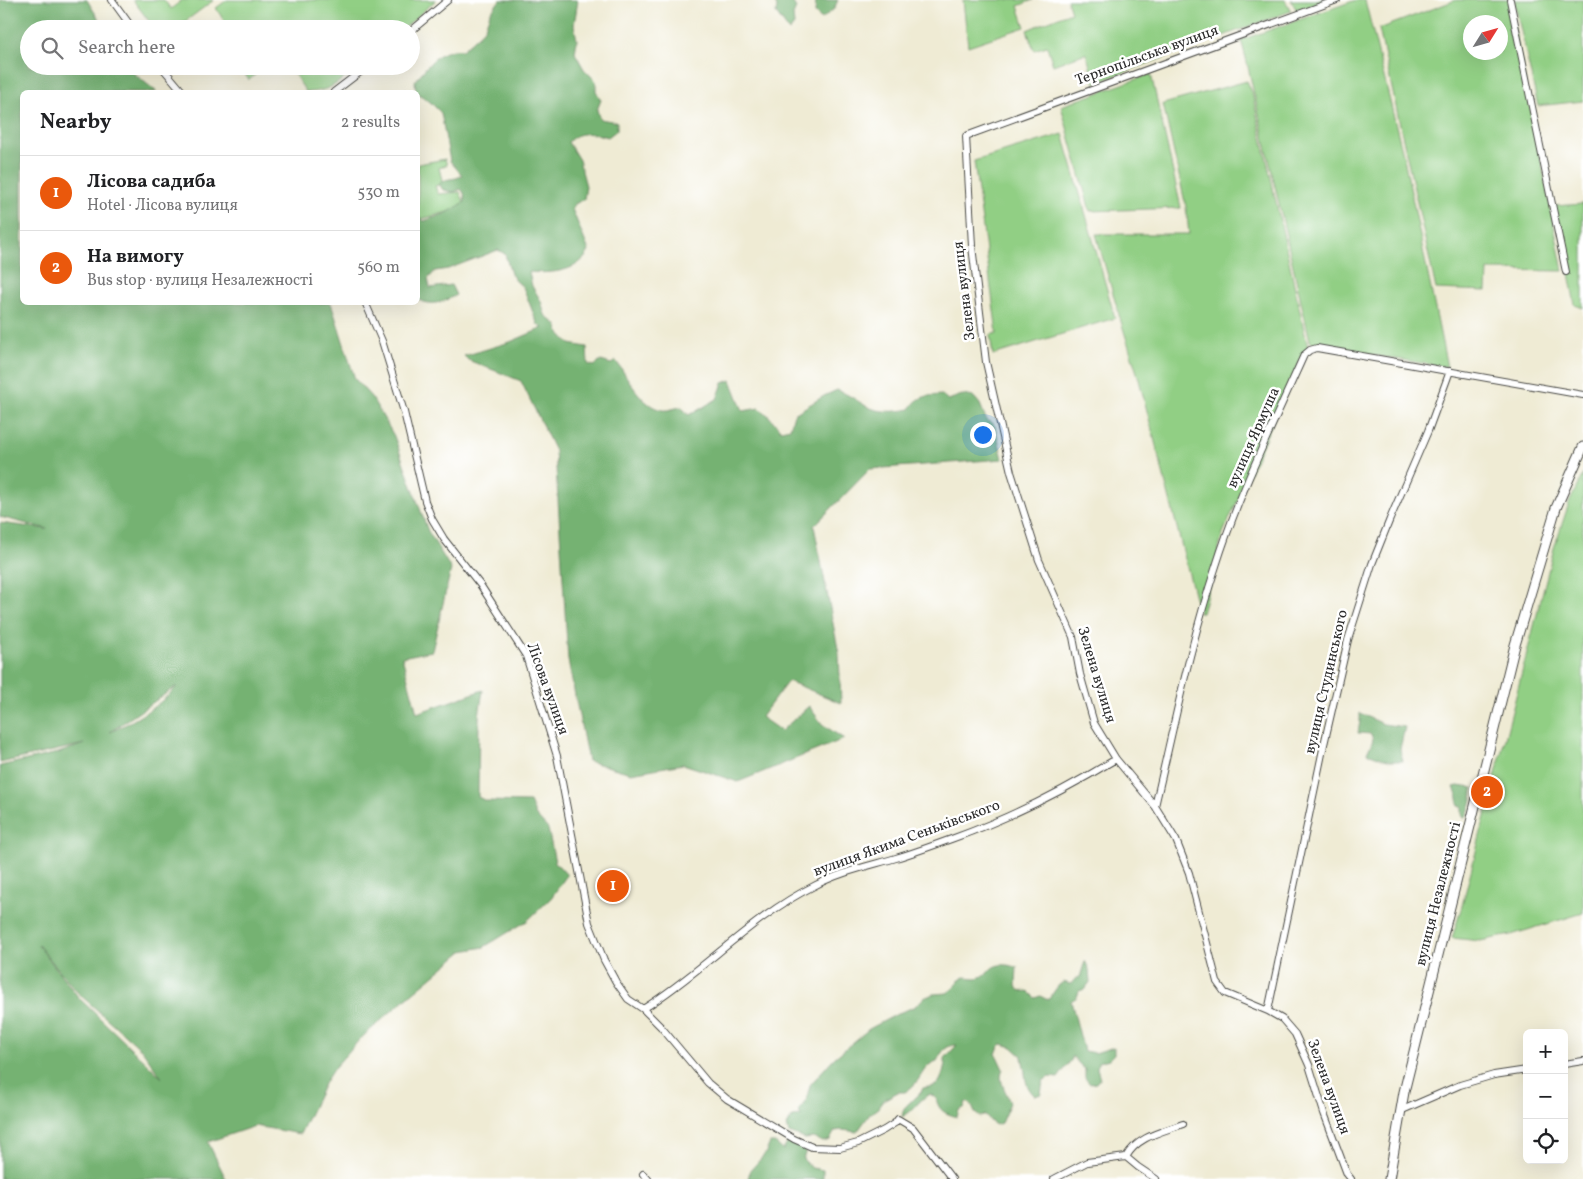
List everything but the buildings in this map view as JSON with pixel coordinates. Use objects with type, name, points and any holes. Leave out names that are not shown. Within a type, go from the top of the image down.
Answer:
[{"type":"street","points":[[112,0],[126,20]]},
{"type":"street","points":[[420,23],[448,0]]},
{"type":"street","name":"Тернопільська вулиця","points":[[966,136],[1337,0]]},
{"type":"street","points":[[1510,0],[1566,272]]},
{"type":"street","points":[[169,75],[181,90]]},
{"type":"street","points":[[337,90],[356,75]]},
{"type":"street","name":"Зелена вулиця","points":[[966,136],[972,246],[986,362],[1011,472],[1039,560],[1073,637],[1080,674],[1094,723],[1116,759],[1155,806],[1176,840],[1189,873],[1217,982],[1225,993],[1282,1019],[1296,1034],[1309,1064],[1324,1114],[1350,1179]]},
{"type":"street","name":"Лісова вулиця","points":[[366,305],[382,341],[404,412],[425,501],[432,519],[444,539],[481,586],[526,656],[557,756],[589,923],[604,960],[628,1000],[643,1009],[661,1027],[708,1083],[727,1099],[786,1134],[812,1147],[840,1148],[884,1130],[898,1119],[913,1128],[952,1179]]},
{"type":"street","name":"вулиця Ярмуша","points":[[1155,806],[1199,624],[1216,565],[1249,479],[1304,355],[1310,350],[1317,348],[1583,395]]},
{"type":"street","name":"вулиця Студинського","points":[[1268,1011],[1322,753],[1348,640],[1372,564],[1428,431],[1450,371]]},
{"type":"street","name":"вулиця Незалежності","points":[[1389,1179],[1400,1111],[1515,645],[1556,508],[1583,448]]},
{"type":"street","name":"вулиця Якима Сеньківського","points":[[643,1009],[792,897],[816,885],[860,868],[897,858],[964,834],[1016,812],[1075,784],[1116,759]]},
{"type":"street","points":[[1568,1063],[1583,1061]]},
{"type":"street","points":[[1400,1111],[1460,1085],[1494,1075],[1523,1071]]},
{"type":"street","points":[[1126,1157],[1132,1147],[1145,1138],[1184,1124]]},
{"type":"street","points":[[1054,1179],[1087,1162],[1126,1157],[1156,1179]]},
{"type":"green space","points":[[0,0],[87,0],[99,20],[20,20],[20,75],[136,75],[154,90],[20,90],[20,305],[332,305],[355,379],[372,398],[394,436],[428,531],[451,569],[432,651],[402,657],[417,713],[483,690],[479,716],[478,797],[486,801],[530,802],[536,816],[548,829],[555,862],[567,875],[551,898],[527,921],[484,947],[463,951],[360,1039],[334,1068],[325,1082],[300,1134],[255,1126],[208,1142],[226,1179],[0,1179],[0,766],[58,753],[84,744],[0,763],[0,523],[47,529],[0,517]],"holes":[[[177,686],[171,693],[146,712],[110,732]],[[38,945],[78,993],[142,1050],[162,1078],[79,998]]]},
{"type":"green space","points":[[133,0],[164,0],[171,9],[182,0],[214,0],[187,20],[148,20]]},
{"type":"green space","points":[[227,0],[436,0],[413,20],[223,20],[216,8]]},
{"type":"green space","points":[[500,0],[578,0],[574,25],[577,40],[575,53],[584,69],[596,81],[596,91],[601,100],[597,110],[600,119],[617,122],[617,130],[608,137],[582,134],[568,142],[579,160],[586,186],[584,199],[575,204],[572,209],[589,251],[578,263],[563,270],[546,273],[529,272],[532,286],[541,301],[545,315],[557,325],[558,331],[570,344],[587,347],[588,364],[594,366],[601,361],[611,364],[616,361],[636,390],[648,403],[655,408],[663,410],[682,407],[688,415],[717,399],[723,383],[731,380],[743,411],[759,408],[781,430],[790,428],[794,414],[837,390],[866,406],[876,410],[888,411],[910,409],[917,401],[928,396],[942,395],[948,400],[962,395],[974,397],[980,404],[986,419],[995,426],[1003,459],[870,469],[814,526],[839,654],[841,703],[788,681],[761,717],[781,731],[809,706],[822,724],[844,739],[738,782],[683,764],[631,773],[588,761],[568,660],[555,451],[521,381],[468,360],[464,356],[510,342],[543,328],[538,325],[523,287],[511,274],[505,254],[498,250],[448,269],[435,271],[428,279],[430,288],[451,285],[456,295],[437,303],[420,301],[420,218],[424,221],[447,213],[465,202],[464,193],[461,189],[454,192],[443,190],[439,184],[445,180],[462,175],[450,161],[441,113],[420,95],[420,90],[416,90],[415,81],[435,58],[447,51],[462,50],[480,34],[485,27],[490,13]]},
{"type":"green space","points":[[774,0],[793,0],[796,8],[793,15],[794,25],[789,31],[776,13],[777,7]]},
{"type":"green space","points":[[816,0],[838,0],[834,9],[822,19],[815,13]]},
{"type":"green space","points":[[963,0],[1033,0],[1018,6],[1025,27],[968,46]]},
{"type":"green space","points":[[1067,0],[1285,0],[1291,11],[1095,83],[1086,53],[1053,65],[1047,46],[1034,50],[1027,30],[1071,12]]},
{"type":"green space","points":[[1291,0],[1327,0],[1297,11]]},
{"type":"green space","points":[[1356,0],[1365,0],[1404,158],[1447,367],[1315,346],[1310,341],[1241,40]]},
{"type":"green space","points":[[1456,0],[1509,0],[1563,271],[1488,270],[1487,291],[1436,289],[1379,29]]},
{"type":"green space","points":[[1514,0],[1583,0],[1583,101],[1538,106]]},
{"type":"green space","points":[[1151,74],[1181,208],[1090,211],[1061,106]]},
{"type":"green space","points":[[245,75],[255,75],[249,80]]},
{"type":"green space","points":[[295,75],[348,75],[329,88],[305,90]]},
{"type":"green space","points":[[1247,81],[1252,92],[1308,348],[1303,354],[1223,533],[1202,613],[1199,613],[1138,376],[1096,234],[1189,234],[1186,207],[1163,104]]},
{"type":"green space","points":[[1063,134],[1115,318],[993,355],[990,335],[997,333],[974,161]]},
{"type":"green space","points":[[445,159],[447,165],[439,168],[443,184],[435,186],[438,194],[460,192],[466,207],[420,219],[420,164]]},
{"type":"green space","points":[[1583,204],[1583,308],[1575,305],[1554,206]]},
{"type":"green space","points":[[1583,474],[1583,913],[1511,935],[1480,941],[1452,938],[1462,906],[1554,548],[1569,503]]},
{"type":"green space","points":[[1360,713],[1383,724],[1405,727],[1400,749],[1403,761],[1390,761],[1367,753],[1373,740],[1371,734],[1358,733]]},
{"type":"green space","points":[[1454,787],[1473,788],[1471,804],[1465,818],[1462,815],[1462,807],[1458,805],[1458,797]]},
{"type":"green space","points":[[1085,961],[1089,969],[1090,982],[1071,1001],[1084,1051],[1095,1053],[1114,1047],[1114,1054],[1109,1059],[1098,1062],[1097,1068],[1100,1078],[1096,1083],[1090,1084],[1085,1078],[1085,1070],[1072,1056],[1072,1059],[1058,1078],[1049,1077],[1043,1081],[1041,1094],[1035,1096],[1026,1083],[1022,1056],[1012,1047],[1002,1044],[999,1046],[996,1054],[1003,1069],[1001,1073],[1002,1082],[1010,1103],[1001,1123],[996,1125],[986,1115],[980,1117],[975,1113],[971,1104],[966,1102],[964,1108],[959,1110],[957,1117],[949,1114],[941,1109],[936,1098],[930,1094],[902,1117],[905,1107],[923,1088],[938,1083],[943,1073],[945,1058],[957,1045],[953,1045],[945,1049],[937,1061],[929,1065],[915,1084],[905,1092],[898,1092],[883,1100],[857,1132],[835,1131],[830,1140],[823,1142],[813,1138],[805,1139],[789,1133],[786,1126],[793,1117],[801,1116],[799,1110],[806,1101],[810,1085],[833,1059],[869,1029],[914,1007],[924,998],[933,994],[947,993],[964,977],[977,978],[986,975],[992,968],[1000,965],[1017,967],[1016,986],[1020,990],[1028,991],[1035,998],[1040,996],[1048,1000],[1063,982],[1071,984],[1080,977]]},
{"type":"green space","points":[[788,1142],[799,1144],[806,1151],[803,1159],[812,1168],[823,1170],[823,1179],[748,1179],[750,1171],[765,1154],[770,1143],[775,1143],[783,1150]]},
{"type":"place","name":"На вимогу","points":[[1487,792]]},
{"type":"place","name":"Лісова садиба","points":[[613,886]]}]
